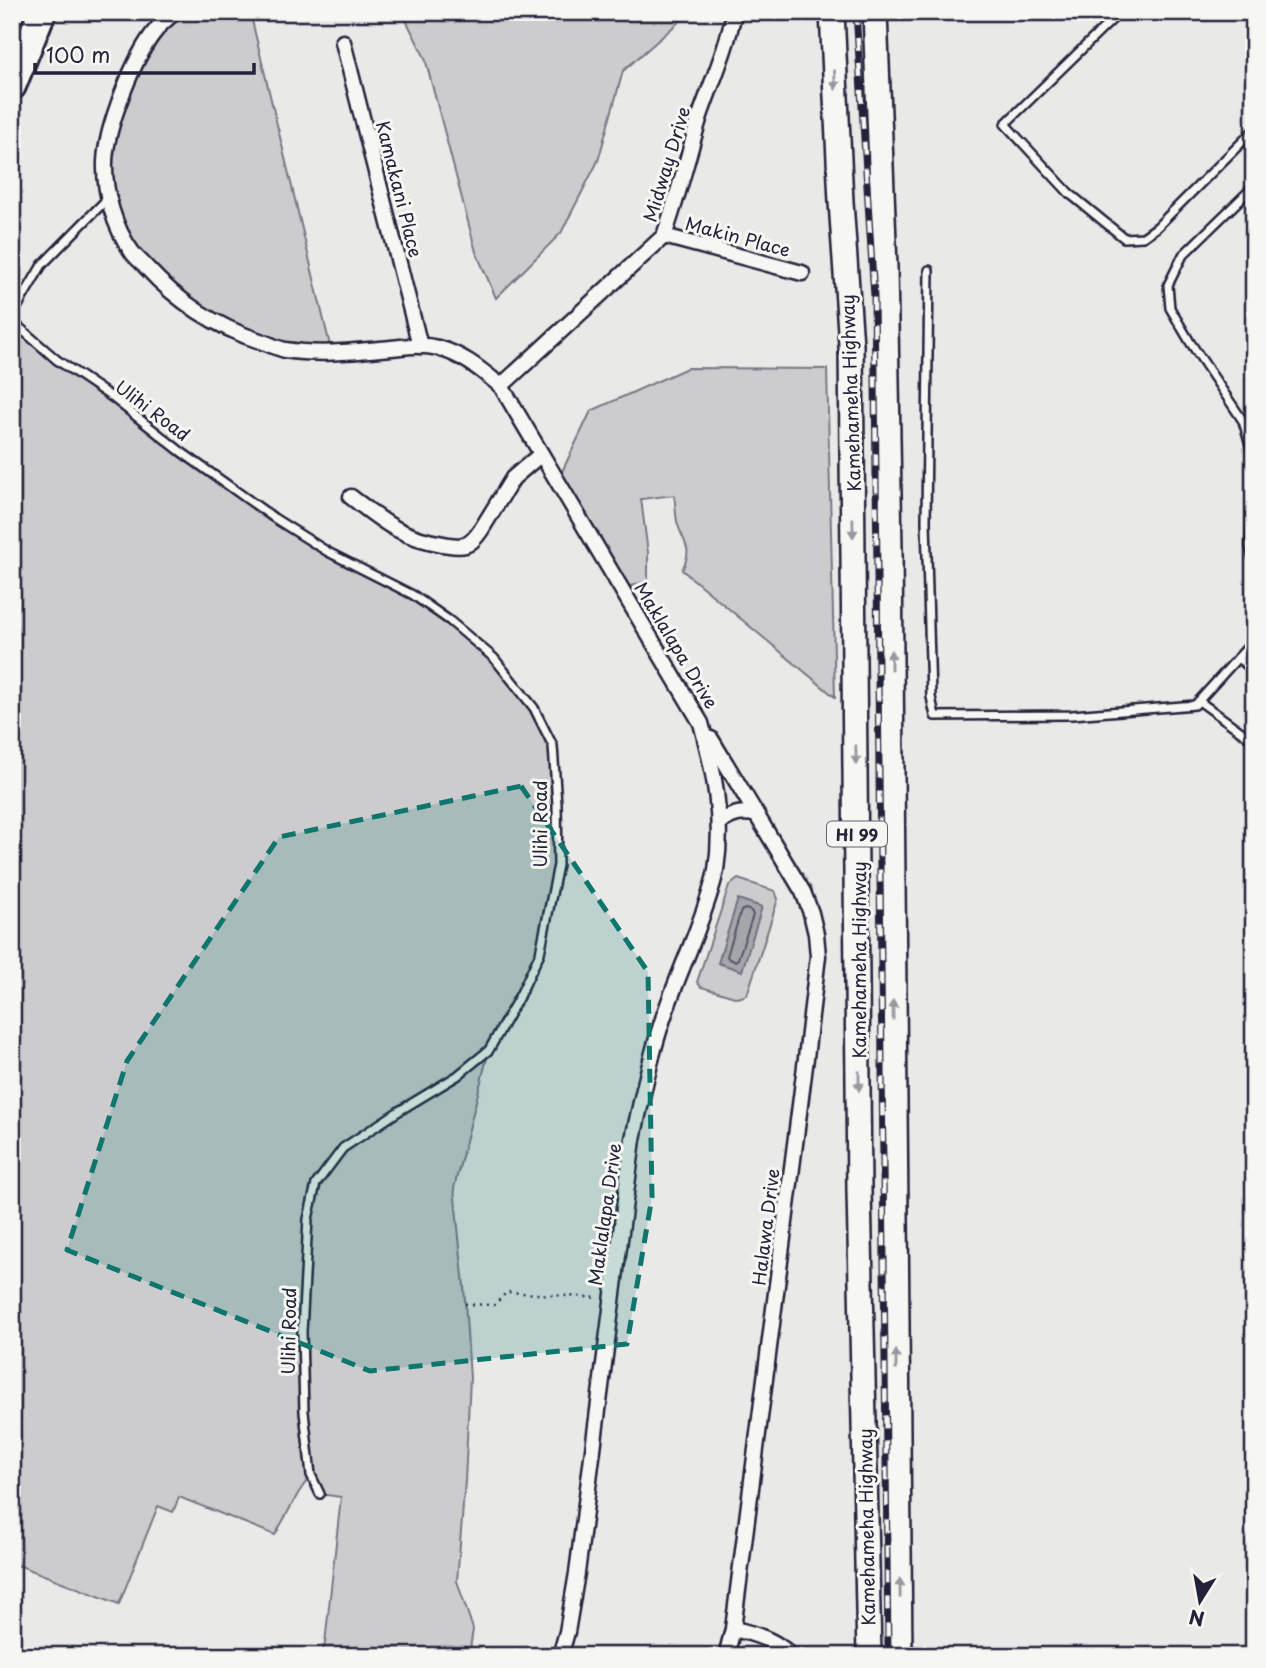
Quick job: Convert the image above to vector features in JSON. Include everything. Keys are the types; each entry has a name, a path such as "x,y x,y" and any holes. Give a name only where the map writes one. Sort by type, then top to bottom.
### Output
{"highway":[{"path":"12,86 42,12"}],"main road":[{"name":"Kamehameha Highway","path":"832,12 851,345 859,1190 869,1656"},
{"name":"Kamehameha Highway","path":"875,12 885,267 890,551 900,1656"}],"street":[{"name":"Maklalapa Drive","path":"176,12 156,29 140,54 110,129 105,151 105,176 109,198 118,225 132,252 184,303 216,323 284,349 332,354 420,346 438,348 476,365 501,386 701,723 716,788 719,823 716,870 709,898 661,1025 633,1139 577,1573 561,1656"},
{"name":"Midway Drive","path":"501,386 664,236 734,12"},
{"name":"Kamakani Place","path":"343,42 420,346"},
{"name":"Makin Place","path":"664,236 802,273"},
{"path":"351,497 395,529 414,538 454,546 465,545 481,530 513,478 541,454"},
{"name":"Halawa Drive","path":"701,723 803,892 814,923 818,956 733,1629 726,1656"},
{"path":"719,823 736,814 757,815"},
{"path":"733,1629 749,1632 779,1644 791,1656"}],"lane":[{"path":"1120,12 1005,124 1069,193 1124,238 1143,237 1157,227 1254,130"},
{"path":"1254,186 1183,255 1168,285 1170,308 1243,421 1254,458"},
{"path":"12,316 42,265 109,198"},
{"path":"929,270 926,521 932,697 935,716 1072,715 1195,705 1254,640"},
{"name":"Ulihi Road","path":"12,321 57,360 113,398 180,451 274,518 328,552 413,595 450,621 494,658 534,708 553,746 558,865 540,953 520,995 489,1050 457,1076 343,1148 316,1184 308,1219 302,1332 305,1425 311,1475 320,1494"},
{"path":"1254,482 1250,546 1254,562"},
{"path":"1238,658 1254,671"},
{"path":"1199,701 1254,741"}],"path":[{"path":"465,1304 494,1305 507,1292 612,1299"}],"highlighted area":[{"path":"521,786 648,972 652,1197 627,1344 370,1371 67,1250 127,1061 279,837"}],"shaded area":[{"path":"175,12 250,12 332,354 308,353 216,322 132,252 105,176 131,73"},
{"path":"402,12 734,12 733,17 688,14 623,71 598,161 561,233 496,298 476,252 425,58"},
{"path":"12,321 180,451 328,552 413,595 494,658 534,708 553,746 558,865 540,953 489,1050 454,1188 470,1378 457,1581 473,1629 469,1656 321,1656 325,1643 341,1497 320,1494 311,1475 275,1535 179,1497 173,1512 158,1506 119,1604 18,1565 12,1579"},
{"path":"687,368 827,369 835,697 682,570 687,552 677,522 674,495 641,499 648,553 648,581 621,589 557,482 591,411"},
{"path":"738,879 775,891 778,899 747,995 738,998 701,987 697,982 729,886"}],"water":[{"path":"738,899 762,907 742,971 718,963"}],"railway":[{"path":"856,12 874,297 888,1656"}]}
